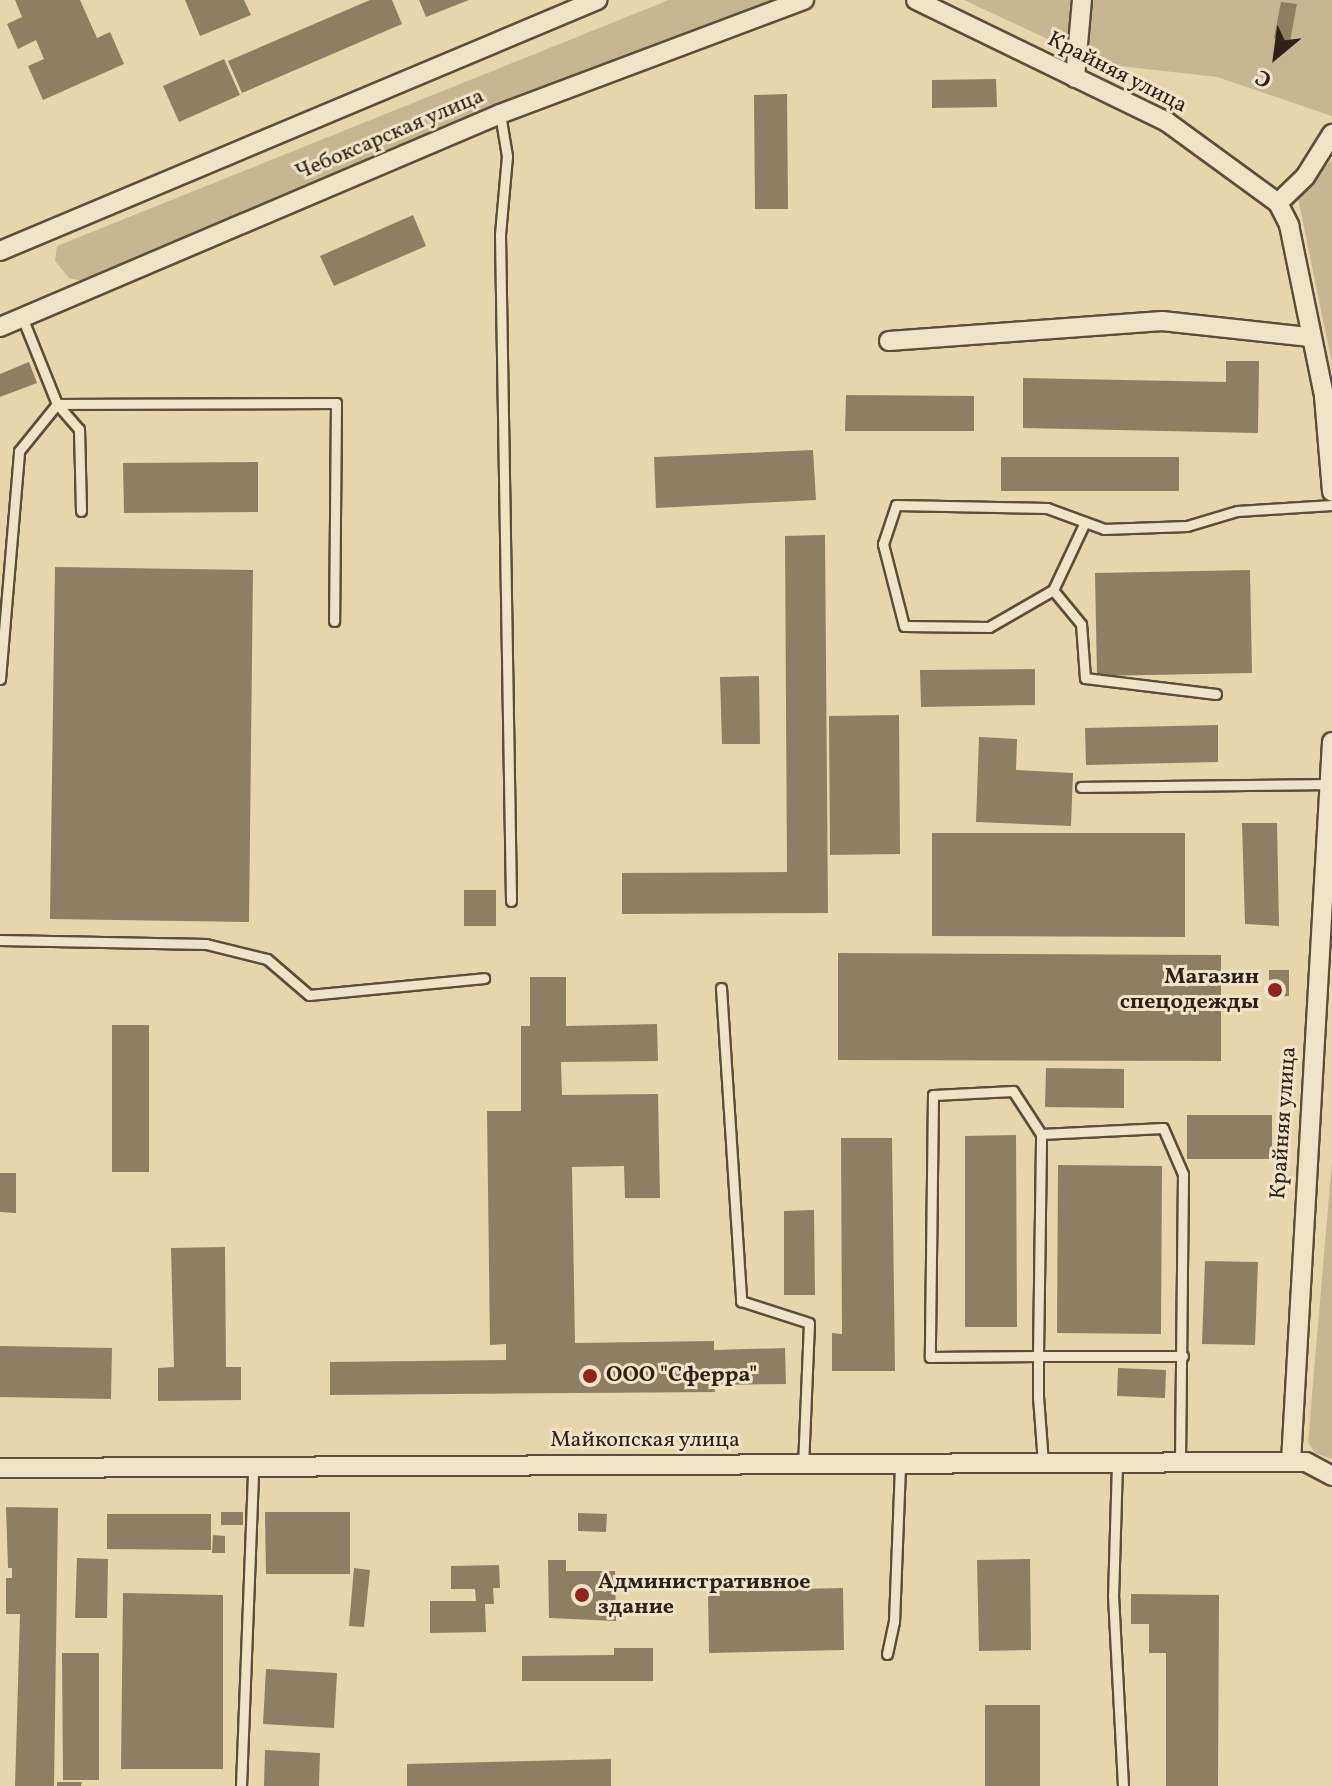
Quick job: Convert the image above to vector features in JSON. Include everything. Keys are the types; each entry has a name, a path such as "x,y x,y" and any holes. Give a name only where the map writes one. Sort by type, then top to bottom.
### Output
{"street":[{"name":"Чебоксарская улица","path":"0,251 597,0"},
{"name":"Чебоксарская улица","path":"0,327 500,114 804,0"},
{"name":"Крайняя улица","path":"916,0 1167,122 1278,203"},
{"path":"1075,78 1082,0"},
{"path":"1332,134 1305,177 1278,203 1289,225 1324,396 1332,492"},
{"path":"889,341 1162,321 1310,337"},
{"name":"Крайняя улица","path":"1291,1462 1332,742"},
{"path":"1291,1462 1306,1462 1332,1476"},
{"name":"Майкопская улица","path":"0,1468 1291,1462"}],"lane":[{"path":"500,114 507,156 500,235 511,901"},
{"path":"22,317 57,404 79,429 81,511"},
{"path":"57,404 336,403 334,621"},
{"path":"0,679 19,451 57,404"},
{"path":"1085,522 1053,590 989,627 904,626 883,544 896,505 1047,508 1085,522 1104,529 1187,526 1237,511 1332,505"},
{"path":"1053,590 1081,624 1085,678 1216,694"},
{"path":"1081,787 1329,784"},
{"path":"0,940 206,944 267,959 309,995 484,978"},
{"path":"721,988 741,1301 809,1323 803,1465"},
{"path":"1043,1463 1038,1356 1041,1134 1013,1091 933,1095 930,1357 1038,1356 1183,1356"},
{"path":"1041,1134 1163,1128 1183,1174 1180,1463"},
{"path":"1117,1463 1113,1595 1123,1786"},
{"path":"887,1654 894,1622 900,1464"},
{"path":"241,1786 253,1468"}],"shaded area":[{"path":"669,0 785,0 84,281 69,278 55,261 57,246"},
{"path":"964,0 1332,0 1332,116 1217,77 1101,64"},
{"path":"1332,160 1332,364 1297,193"},
{"path":"1332,1161 1332,1459 1315,1453 1308,1442"}],"building":[{"path":"15,0 80,0 97,38 110,32 124,64 43,100 28,66 44,59 36,40 18,49 7,24 22,17"},
{"path":"185,0 244,0 251,15 200,36"},
{"path":"370,0 392,0 402,24 242,93 228,61"},
{"path":"419,0 469,0 426,17"},
{"path":"1281,2 1297,4 1290,41 1274,38"},
{"path":"224,59 240,95 179,122 163,86"},
{"path":"996,79 997,107 932,108 932,80"},
{"path":"787,94 788,209 755,209 754,95"},
{"path":"413,215 426,246 334,286 320,256"},
{"path":"1226,361 1259,361 1258,433 1023,428 1023,378 1226,382"},
{"path":"29,362 37,383 0,397 0,374"},
{"path":"846,395 974,396 974,431 845,431"},
{"path":"813,450 816,500 656,508 654,457"},
{"path":"1001,457 1179,457 1179,491 1001,491"},
{"path":"258,462 258,512 124,513 123,463"},
{"path":"825,535 828,913 622,914 622,873 787,872 785,536"},
{"path":"55,567 253,570 249,922 50,919"},
{"path":"1250,570 1252,673 1097,676 1095,573"},
{"path":"1035,669 1035,705 921,707 920,670"},
{"path":"759,676 760,744 722,744 720,677"},
{"path":"899,715 900,854 830,855 829,716"},
{"path":"1218,725 1218,762 1086,765 1085,728"},
{"path":"979,737 1017,739 1016,770 1073,773 1071,826 976,822"},
{"path":"1242,823 1277,823 1279,926 1245,924"},
{"path":"932,833 1185,833 1185,937 932,936"},
{"path":"464,890 496,890 496,926 464,926"},
{"path":"838,953 1221,955 1221,1061 838,1060"},
{"path":"1269,970 1289,970 1289,996 1269,997"},
{"path":"530,977 566,977 566,1026 657,1024 658,1061 561,1062 562,1095 658,1094 660,1198 625,1198 624,1166 572,1167 575,1343 714,1341 714,1350 785,1348 786,1384 714,1385 715,1392 330,1395 330,1362 506,1360 506,1344 490,1345 487,1111 521,1111 521,1026 530,1026"},
{"path":"112,1025 149,1025 149,1172 112,1172"},
{"path":"1046,1068 1124,1069 1124,1108 1045,1107"},
{"path":"1187,1115 1272,1115 1272,1159 1187,1159"},
{"path":"1016,1135 1017,1327 965,1327 965,1136"},
{"path":"841,1138 892,1138 895,1371 832,1371 832,1333 842,1334"},
{"path":"1058,1165 1162,1166 1161,1334 1057,1333"},
{"path":"0,1173 16,1173 16,1213 0,1212"},
{"path":"814,1210 815,1295 784,1295 784,1211"},
{"path":"225,1247 226,1367 241,1367 241,1400 158,1401 158,1368 174,1367 171,1248"},
{"path":"1205,1261 1258,1262 1255,1345 1202,1344"},
{"path":"0,1346 112,1348 111,1399 0,1397"},
{"path":"1118,1368 1166,1370 1165,1398 1117,1396"},
{"path":"6,1507 58,1508 54,1786 15,1786 20,1614 6,1614 6,1578 12,1578 12,1568 8,1568"},
{"path":"221,1512 243,1512 243,1525 221,1525"},
{"path":"265,1512 350,1512 350,1574 266,1574"},
{"path":"578,1513 607,1514 606,1532 578,1531"},
{"path":"107,1514 211,1514 211,1550 107,1549"},
{"path":"213,1535 225,1536 225,1553 212,1553"},
{"path":"77,1558 108,1559 107,1618 75,1618"},
{"path":"1030,1559 1031,1650 979,1651 977,1560"},
{"name":"Административное здание","path":"548,1560 566,1560 566,1571 615,1571 616,1621 549,1618"},
{"path":"499,1565 500,1588 493,1588 494,1604 485,1604 486,1632 430,1633 430,1601 476,1601 475,1589 451,1589 451,1566"},
{"path":"354,1568 370,1570 364,1627 349,1626"},
{"path":"843,1588 844,1650 709,1653 708,1591"},
{"path":"123,1593 223,1595 223,1769 121,1769"},
{"path":"1131,1594 1219,1595 1218,1786 1166,1786 1166,1653 1149,1653 1149,1624 1131,1624"},
{"path":"614,1648 653,1648 653,1681 522,1681 522,1656 614,1655"},
{"path":"62,1653 99,1653 99,1780 63,1780"},
{"path":"266,1669 337,1673 334,1728 263,1724"},
{"path":"985,1705 1040,1705 1040,1786 985,1786"},
{"path":"265,1750 320,1753 319,1786 264,1786"},
{"path":"611,1759 611,1786 407,1786 407,1764"},
{"path":"57,1782 82,1782 81,1786 57,1786"}],"place":[{"name":"Магазин спецодежды","path":"1275,990"},
{"name":"ООО \"Сферра\"","path":"590,1376"},
{"name":"Административное здание","path":"582,1595"}]}
